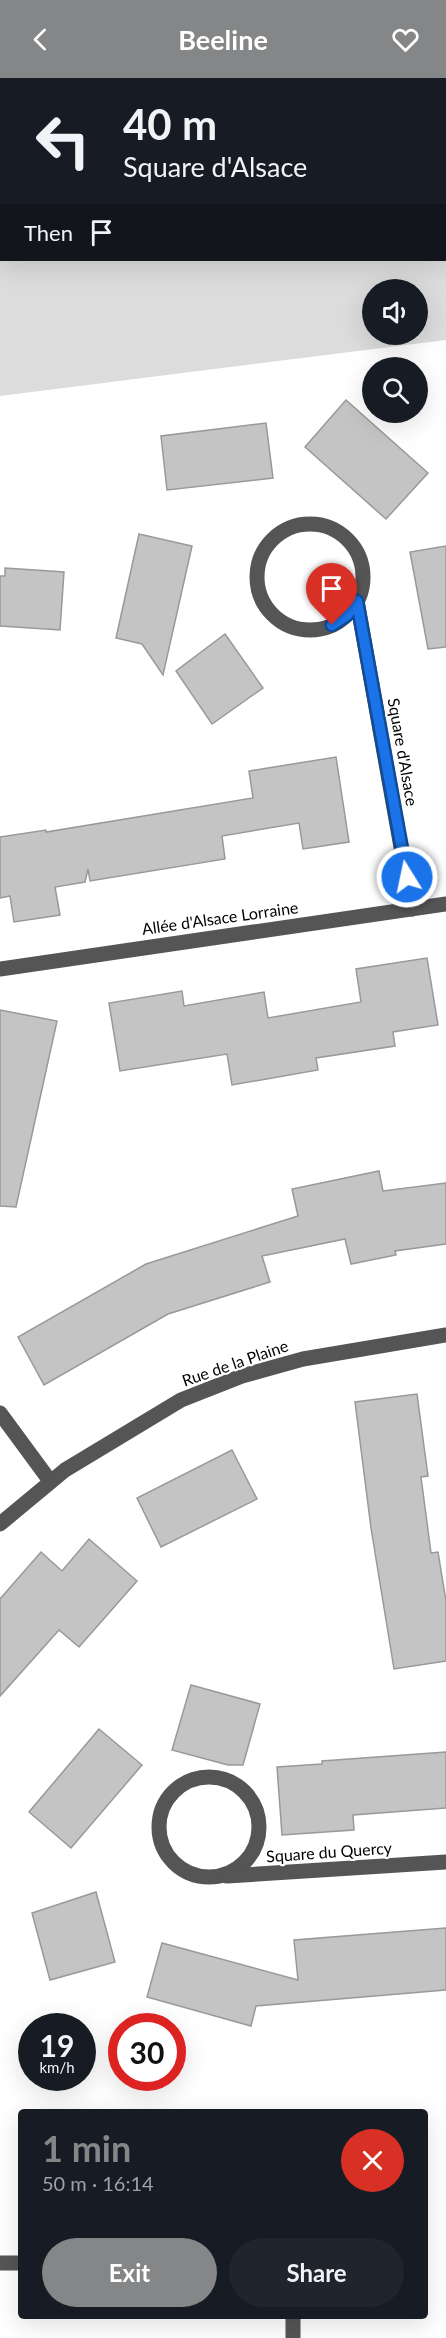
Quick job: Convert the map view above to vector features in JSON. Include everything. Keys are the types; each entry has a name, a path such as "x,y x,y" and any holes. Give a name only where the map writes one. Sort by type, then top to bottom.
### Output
{"street":[{"name":"Square d'Alsace","path":"357,601 347,615 332,625 306,629 281,621 268,609 260,593 257,575 261,558 270,543 283,532 299,525 316,524 332,528 347,538 358,552 363,568 363,585 357,601 412,909"},
{"name":"Allée d'Alsace Lorraine","path":"0,969 446,904"},
{"name":"Rue de la Plaine","path":"0,1524 65,1470 181,1400 242,1376 303,1359 446,1335"},
{"path":"0,1413 50,1481"},
{"name":"Square du Quercy","path":"214,1877 230,1874 254,1852 259,1836 259,1818 254,1803 243,1790 229,1781 213,1777 196,1779 180,1786 168,1798 161,1812 159,1829 162,1845 170,1859 183,1870 198,1877 214,1877 446,1862"},
{"path":"0,2264 18,2263"},
{"path":"293,2338 294,2319"}],"shaded area":[{"path":"0,261 446,261 446,340 428,342 428,279 362,279 362,345 406,345 0,396"}],"building":[{"path":"346,400 362,414 362,423 372,423 428,473 386,519 305,447"},
{"path":"266,423 273,478 167,490 161,436"},
{"path":"139,534 192,546 163,675 142,644 116,638"},
{"path":"446,546 446,647 428,649 410,552"},
{"path":"5,568 64,572 60,630 0,626 0,576 5,576"},
{"path":"225,634 263,688 212,724 176,671"},
{"path":"336,757 349,842 303,849 299,823 222,836 225,859 90,881 88,869 85,882 55,887 60,915 14,922 10,896 0,898 0,837 46,830 46,832 253,798 249,771"},
{"path":"427,958 438,1025 393,1032 395,1046 316,1058 318,1070 232,1085 227,1054 120,1071 109,1003 182,991 184,1006 264,992 268,1018 361,1002 356,969"},
{"path":"0,1010 57,1021 16,1207 0,1206"},
{"path":"379,1171 383,1191 446,1183 446,1244 395,1251 396,1255 351,1264 345,1239 262,1256 270,1282 168,1314 44,1385 18,1337 146,1264 298,1216 292,1189"},
{"path":"417,1394 428,1476 421,1477 431,1553 438,1552 446,1601 446,1661 394,1669 371,1528 355,1402"},
{"path":"232,1450 257,1499 161,1547 137,1498"},
{"path":"89,1539 137,1581 79,1647 59,1630 0,1696 0,1599 41,1552 62,1571"},
{"path":"191,1685 260,1704 243,1765 228,1765 172,1750"},
{"path":"99,1729 142,1765 71,1848 29,1812"},
{"path":"446,1752 446,1808 353,1815 354,1830 282,1835 277,1767 322,1764 322,1761"},
{"path":"96,1892 115,1962 50,1980 32,1913"},
{"path":"446,1928 446,1990 256,2006 251,2026 147,1997 162,1943 298,1980 294,1940"}],"route":[{"path":"332,625 347,615 357,601 407,877"}]}
